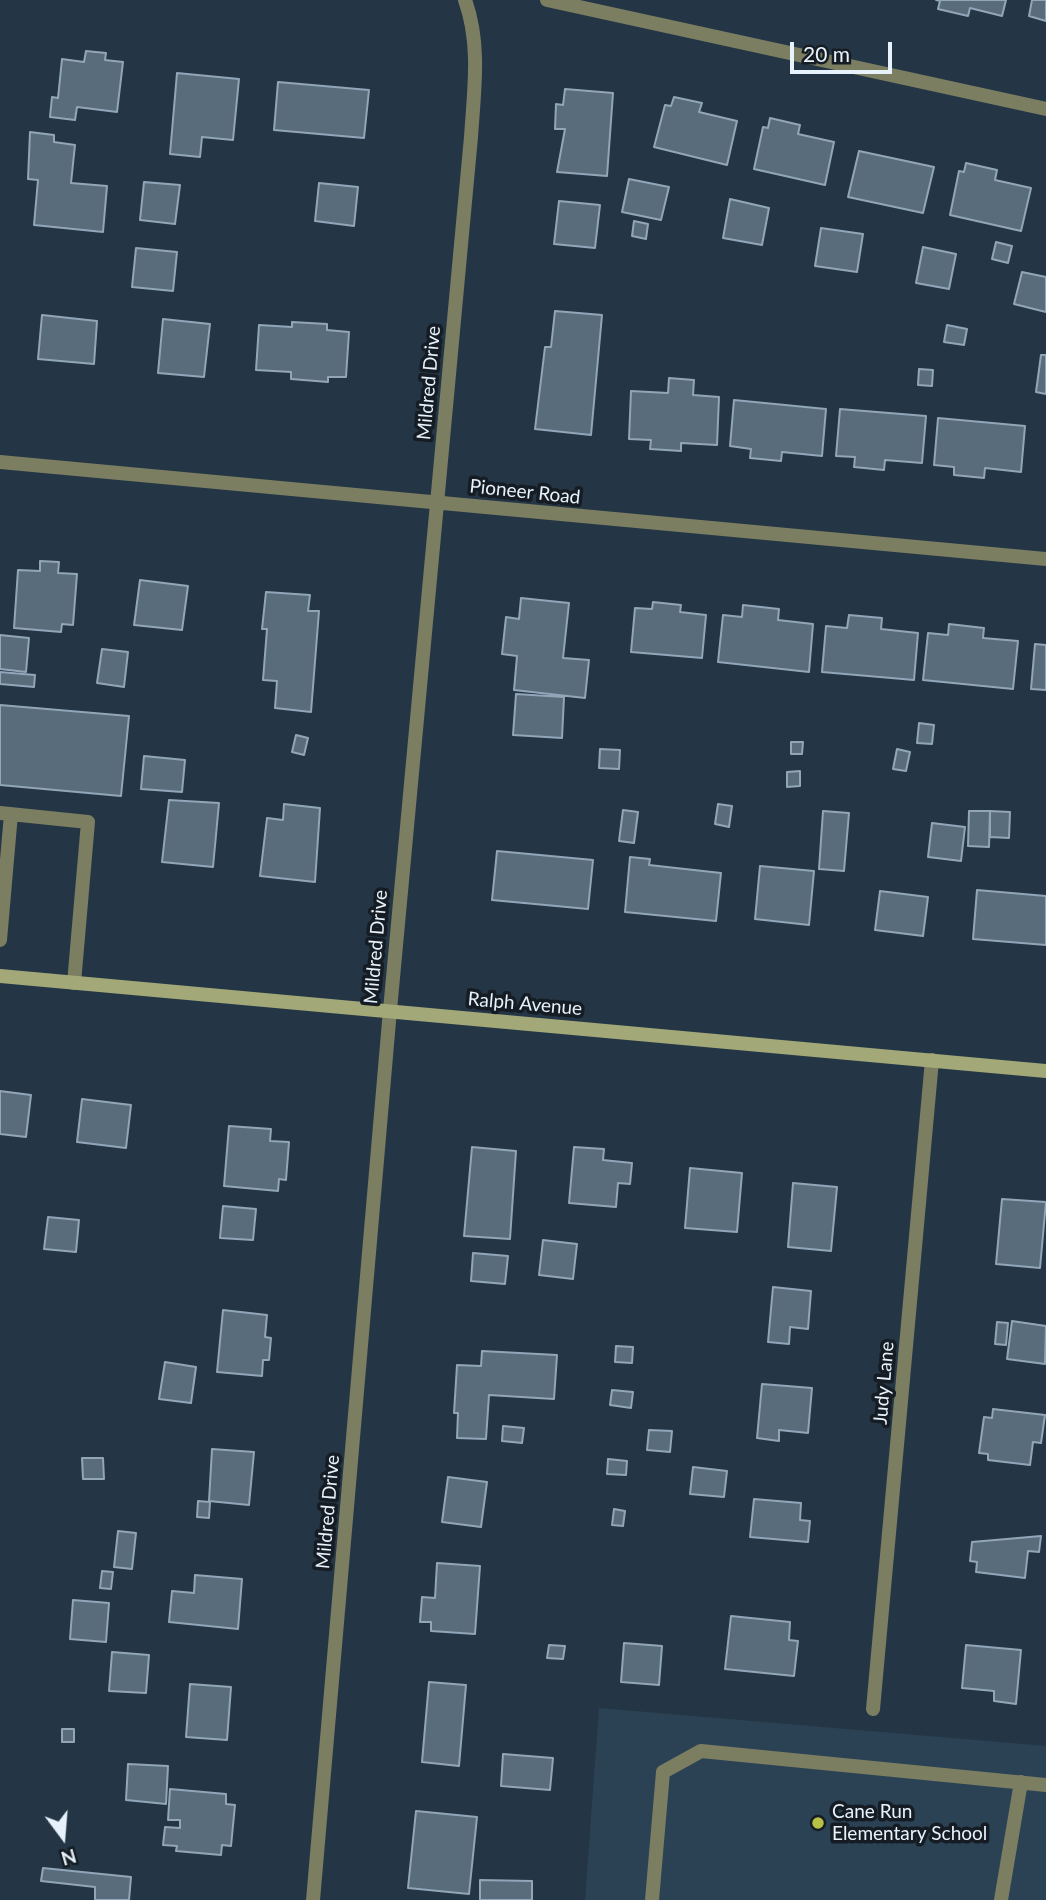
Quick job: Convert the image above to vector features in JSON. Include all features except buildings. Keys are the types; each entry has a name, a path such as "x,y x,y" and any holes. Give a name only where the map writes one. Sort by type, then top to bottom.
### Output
{"street":[{"name":"Mildred Drive","path":"313,1900 390,1010 475,81 473,22 465,0"},
{"path":"547,0 1046,109"},
{"name":"Pioneer Road","path":"0,462 1046,559"},
{"path":"0,940 5,813 88,822 74,982"},
{"name":"Ralph Avenue","path":"0,976 1046,1071"},
{"name":"Judy Lane","path":"873,1709 932,1060"},
{"path":"652,1900 663,1772 701,1751 1046,1785"},
{"path":"1001,1900 1021,1782"}],"shaded area":[{"name":"Cane Run Elementary School","path":"599,1708 1046,1746 1046,1900 585,1900"}],"place":[{"name":"Cane Run Elementary School","path":"818,1823"}]}
